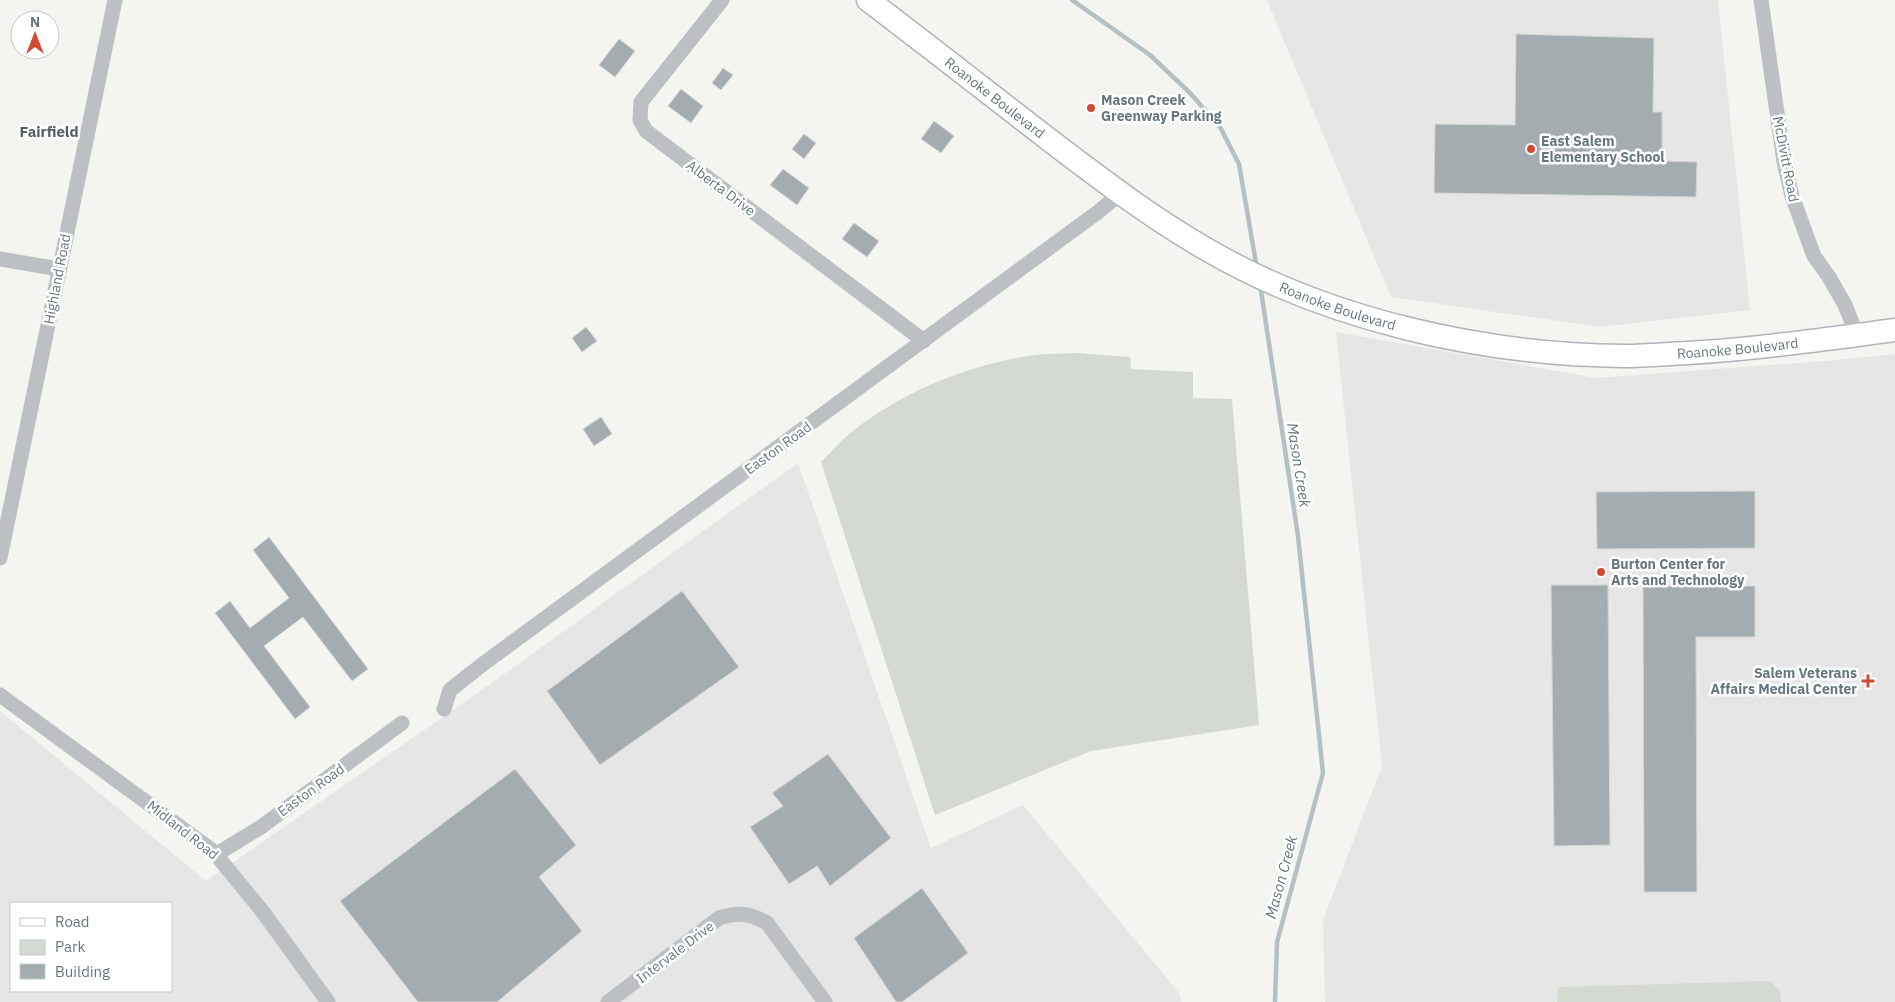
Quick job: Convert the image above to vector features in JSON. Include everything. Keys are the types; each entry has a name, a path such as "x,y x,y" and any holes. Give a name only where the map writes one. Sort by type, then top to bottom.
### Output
{"main road":[{"name":"Roanoke Boulevard","path":"868,0 1120,193 1171,228 1251,273 1301,295 1356,314 1484,344 1540,351 1625,356 1727,350 1895,330"}],"street":[{"name":"Highland Road","path":"0,558 20,467 58,269 115,0"},
{"name":"Alberta Drive","path":"722,0 641,102 640,120 646,131 924,341"},
{"name":"McDivitt Road","path":"1761,0 1784,162 1792,196 1814,256 1845,305 1857,335"},
{"name":"Easton Road","path":"444,709 450,690 476,670 924,341 1098,212 1120,193"},
{"path":"0,259 58,269"},
{"name":"Midland Road","path":"0,694 217,854 263,912 328,1002"},
{"name":"Easton Road","path":"217,854 261,827 402,723"},
{"name":"Intervale Drive","path":"608,1002 720,918 734,914 746,914 767,923 825,1002"}],"shaded area":[{"name":"East Salem Elementary School","path":"1267,0 1718,0 1750,310 1600,327 1391,297"},
{"name":"Burton Center for Arts and Technology","path":"1336,332 1596,378 1895,354 1895,1002 1325,1002 1323,920 1382,766"},
{"path":"798,463 931,848 1023,805 1180,994 1181,1002 0,1002 0,711 206,881 479,692"}],"green space":[{"path":"1078,353 1130,357 1131,369 1193,372 1193,398 1232,399 1259,725 1091,751 935,815 821,462 841,441 874,416 894,403 936,382 981,366 1005,360 1034,355"},
{"path":"1770,981 1780,991 1781,1002 1557,1002 1558,987"}],"building":[{"path":"1516,34 1654,38 1653,112 1662,112 1662,161 1697,162 1696,197 1434,193 1435,124 1515,125"},
{"path":"619,39 635,51 615,77 599,65"},
{"path":"723,68 733,75 721,90 712,83"},
{"path":"681,89 703,106 691,123 668,106"},
{"path":"934,121 954,136 941,153 921,139"},
{"path":"804,134 816,143 804,159 792,149"},
{"path":"783,169 809,188 797,205 770,185"},
{"path":"854,223 879,241 867,257 842,239"},
{"path":"586,327 597,341 582,352 572,338"},
{"path":"601,417 612,434 594,446 583,429"},
{"path":"1755,491 1755,548 1597,549 1596,492"},
{"path":"269,537 368,669 352,681 303,617 264,646 310,707 295,719 215,613 230,601 250,628 289,598 253,550"},
{"path":"1551,585 1608,585 1610,845 1554,846"},
{"path":"1643,586 1755,586 1755,637 1696,637 1697,892 1644,892"},
{"path":"682,591 739,667 600,765 547,691"},
{"path":"828,754 891,838 830,886 817,866 789,884 750,827 783,806 772,793"},
{"path":"515,769 576,845 539,877 582,931 497,1002 418,1002 340,901"},
{"path":"922,888 968,953 902,1002 896,1002 854,938"}],"waterway":[{"name":"Mason Creek","path":"1072,0 1150,55 1190,93 1220,127 1239,164 1257,269"},
{"name":"Mason Creek","path":"1260,284 1298,536 1323,773 1277,942 1275,1002"}],"place":[{"name":"Mason Creek Greenway Parking","path":"1091,108"},
{"name":"East Salem Elementary School","path":"1531,149"},
{"name":"Burton Center for Arts and Technology","path":"1601,572"},
{"name":"Salem Veterans Affairs Medical Center","path":"1868,681"}],"district":[{"name":"Fairfield","path":"49,131"}]}
